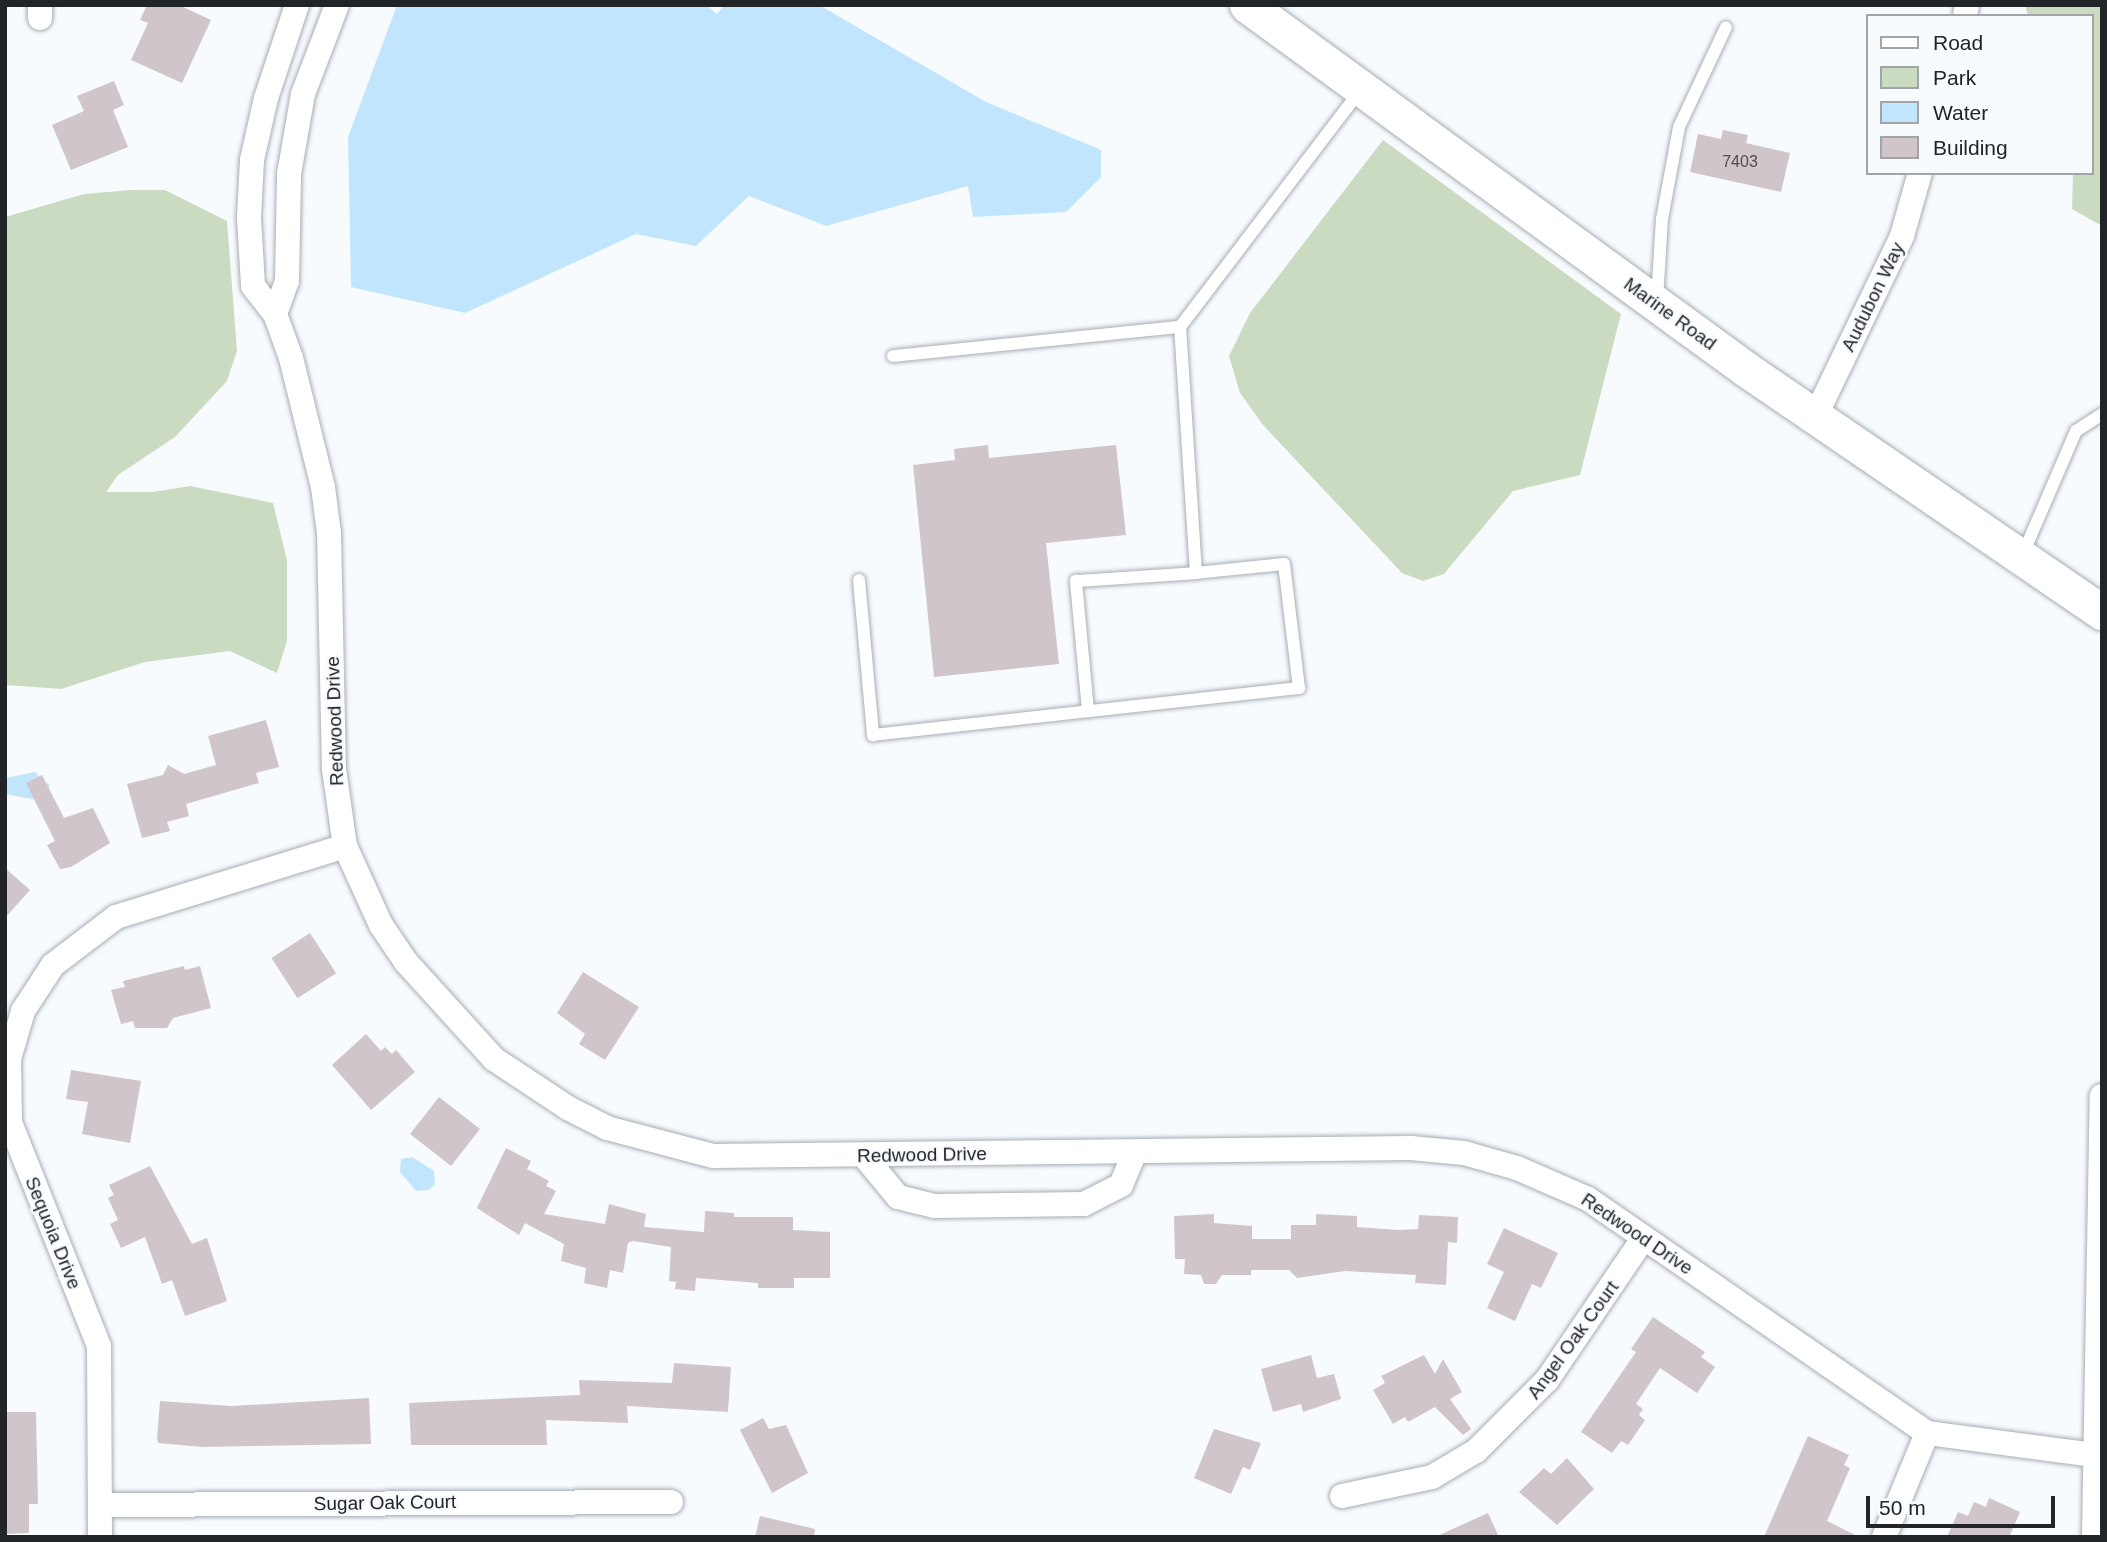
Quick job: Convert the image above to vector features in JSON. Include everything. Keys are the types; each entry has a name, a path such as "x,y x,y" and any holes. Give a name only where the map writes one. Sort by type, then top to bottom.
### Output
{"main road":[{"name":"Marine Road","path":"1247,5 1657,304 1815,416 2102,612"}],"street":[{"name":"Redwood Drive","path":"297,5 266,98 252,160 249,218 253,286 275,314 303,399 329,533 334,769 345,846 381,925 433,996 494,1059 568,1108 607,1128 689,1152 864,1156 1411,1148 1464,1153 1555,1183 1588,1199 1927,1433 2094,1455"},
{"path":"275,314 287,281 289,174 303,94 337,5"},
{"name":"Audubon Way","path":"1815,416 1902,236 1919,175"},
{"name":"Sequoia Drive","path":"100,1537 99,1346 10,1122 9,1059 23,1011 53,965 116,917 345,846"},
{"path":"2094,1537 2102,1096"},
{"path":"864,1156 898,1197 934,1206 1043,1205 1084,1204 1121,1185 1135,1152"},
{"name":"Angel Oak Court","path":"1342,1496 1432,1477 1476,1451 1547,1380 1643,1239"},
{"path":"1884,1537 1927,1433"},
{"name":"Sugar Oak Court","path":"100,1505 671,1502"}],"lane":[{"path":"1657,304 1662,219 1679,127 1726,27"},
{"path":"1196,573 1180,327 1361,89"},
{"path":"893,356 1180,327"},
{"path":"2021,557 2076,431 2102,414"},
{"path":"859,580 873,735 1298,688 1284,564 1076,581 1088,711"}],"green space":[{"path":"2025,5 2102,5 2102,226 2072,209 2073,175 2093,175 2093,14 2027,14"},
{"path":"1383,140 1621,314 1580,475 1513,491 1444,574 1423,581 1402,573 1263,425 1240,393 1229,356 1250,313"},
{"path":"165,190 227,221 237,351 227,381 175,437 118,475 106,492 153,492 190,486 273,503 287,560 287,641 277,673 230,651 145,662 61,689 5,685 5,217 84,194"}],"water":[{"path":"397,5 706,5 717,14 725,5 819,5 986,102 1101,150 1101,177 1066,212 973,217 968,186 826,226 749,196 696,246 636,234 465,313 351,287 348,137"},
{"path":"35,772 50,786 37,800 5,794 5,778"},
{"path":"412,1157 434,1171 435,1184 429,1190 416,1191 400,1172 401,1159"}],"building":[{"path":"147,5 179,5 211,20 182,83 131,60 148,23 140,20"},
{"path":"114,81 124,105 113,110 128,147 71,170 52,125 84,111 77,96"},
{"path":"1723,130 1748,135 1746,143 1790,153 1781,192 1690,172 1698,134 1721,139"},
{"path":"988,445 989,458 1116,445 1126,535 1046,543 1059,664 934,677 913,465 955,460 954,449"},
{"path":"266,720 279,767 256,773 259,783 186,804 189,816 167,822 170,831 142,838 127,784 163,775 168,765 184,774 216,765 208,736"},
{"path":"42,775 64,818 93,808 110,843 71,867 60,869 47,845 55,841 26,783"},
{"path":"5,868 30,890 5,918"},
{"path":"310,933 336,973 298,998 271,958"},
{"path":"184,966 185,970 200,966 211,1008 173,1018 167,1028 135,1028 133,1021 121,1024 111,990 125,987 123,981"},
{"path":"583,972 639,1007 605,1060 579,1044 585,1034 557,1013"},
{"path":"366,1034 381,1051 385,1047 392,1054 396,1050 415,1072 371,1110 332,1065"},
{"path":"71,1070 141,1081 130,1143 82,1134 88,1102 66,1099"},
{"path":"439,1097 480,1129 451,1166 410,1134"},
{"path":"506,1148 531,1161 527,1169 549,1181 546,1186 556,1191 544,1214 605,1224 609,1204 646,1214 644,1227 704,1232 705,1211 734,1213 734,1217 793,1217 793,1230 830,1232 830,1278 794,1278 794,1288 758,1288 758,1283 696,1278 695,1291 675,1289 676,1282 669,1281 671,1247 633,1241 628,1243 623,1273 610,1270 607,1288 584,1283 586,1268 561,1261 564,1244 525,1223 519,1235 477,1208"},
{"path":"150,1166 192,1244 207,1238 227,1301 185,1316 172,1280 162,1284 145,1237 121,1248 110,1224 118,1220 108,1198 114,1195 109,1185"},
{"path":"1214,1214 1214,1223 1252,1226 1252,1239 1291,1239 1291,1225 1316,1225 1316,1214 1357,1216 1357,1227 1398,1230 1418,1229 1419,1215 1458,1217 1457,1243 1448,1242 1446,1285 1415,1283 1416,1275 1345,1271 1297,1278 1289,1270 1251,1270 1251,1275 1222,1275 1216,1284 1204,1284 1201,1275 1184,1274 1185,1259 1175,1259 1174,1216"},
{"path":"1504,1228 1558,1253 1541,1288 1532,1284 1515,1321 1487,1308 1504,1272 1487,1264"},
{"path":"1653,1317 1705,1352 1701,1357 1715,1367 1697,1393 1660,1368 1636,1404 1643,1409 1639,1415 1645,1420 1628,1445 1621,1441 1612,1453 1581,1432 1636,1352 1631,1349"},
{"path":"1311,1355 1317,1378 1334,1374 1341,1399 1303,1412 1301,1404 1273,1412 1261,1369"},
{"path":"1424,1355 1435,1374 1443,1359 1462,1392 1450,1399 1471,1429 1463,1435 1435,1407 1408,1422 1405,1417 1393,1424 1373,1390 1385,1383 1381,1376"},
{"path":"674,1363 731,1367 728,1412 627,1406 628,1423 546,1420 547,1445 411,1445 409,1403 580,1395 579,1380 672,1383"},
{"path":"369,1398 371,1444 203,1447 158,1443 160,1401 231,1406"},
{"path":"5,1412 36,1412 38,1504 29,1504 29,1533 5,1534"},
{"path":"763,1418 769,1429 786,1425 808,1473 772,1493 740,1430"},
{"path":"1214,1429 1261,1443 1250,1470 1243,1467 1231,1494 1194,1478"},
{"path":"1808,1436 1849,1455 1844,1465 1850,1468 1827,1521 1859,1537 1764,1537"},
{"path":"1567,1458 1594,1489 1557,1525 1519,1492 1544,1468 1551,1474"},
{"path":"1989,1498 2020,1512 2010,1535 2013,1537 1947,1537 1958,1512 1968,1516 1974,1502 1986,1507"},
{"path":"1488,1513 1499,1537 1435,1537"},
{"path":"760,1516 815,1529 814,1537 755,1537"}]}
